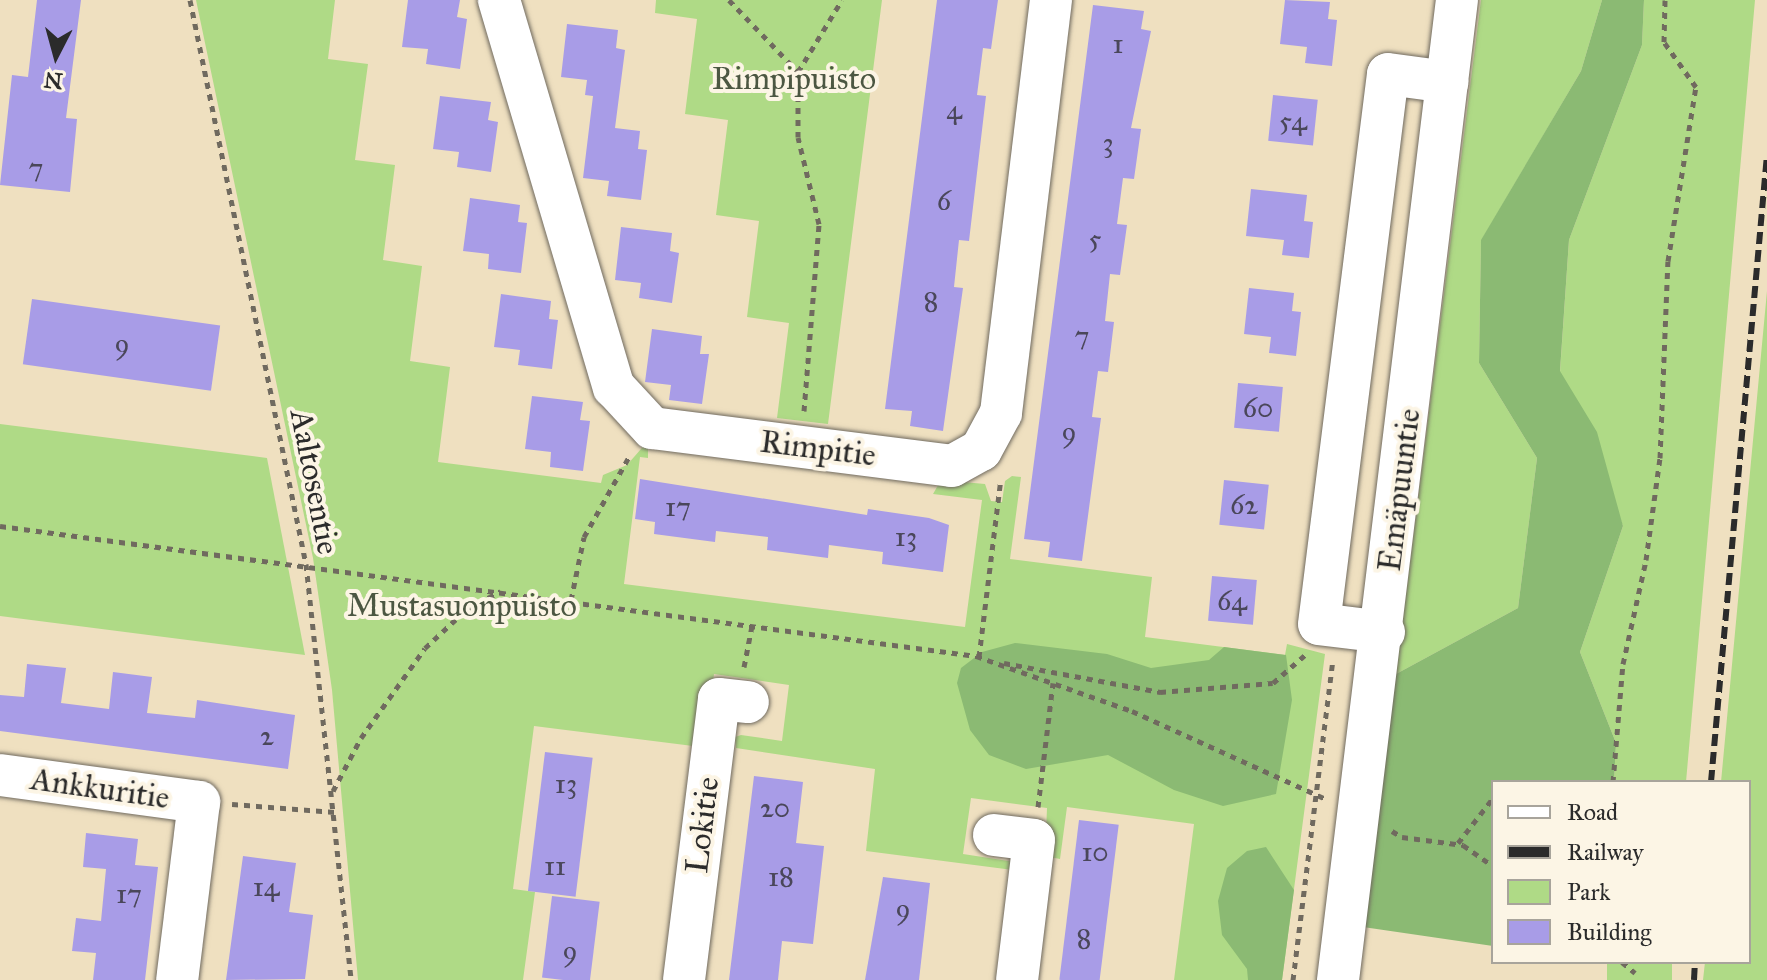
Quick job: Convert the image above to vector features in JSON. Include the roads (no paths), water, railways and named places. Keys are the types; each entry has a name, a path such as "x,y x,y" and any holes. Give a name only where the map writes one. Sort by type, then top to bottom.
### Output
{"street":[{"name":"Rimpitie","path":"499,0 614,387 652,428 952,466 981,450 1001,413 1051,0"},
{"name":"Emäpuuntie","path":"1338,980 1384,632 1457,0"},
{"path":"1384,632 1319,624 1388,74 1447,82"},
{"name":"Lokitie","path":"684,980 719,699 748,702"},
{"name":"Ankkuritie","path":"0,775 199,802 177,980"},
{"path":"1014,837 1017,980"}],"railway":[{"path":"1711,780 1767,155"},
{"path":"1694,980 1695,964"}],"park label":[{"name":"Rimpipuisto","path":"794,79"},
{"name":"Mustasuonpuisto","path":"462,606"}]}
